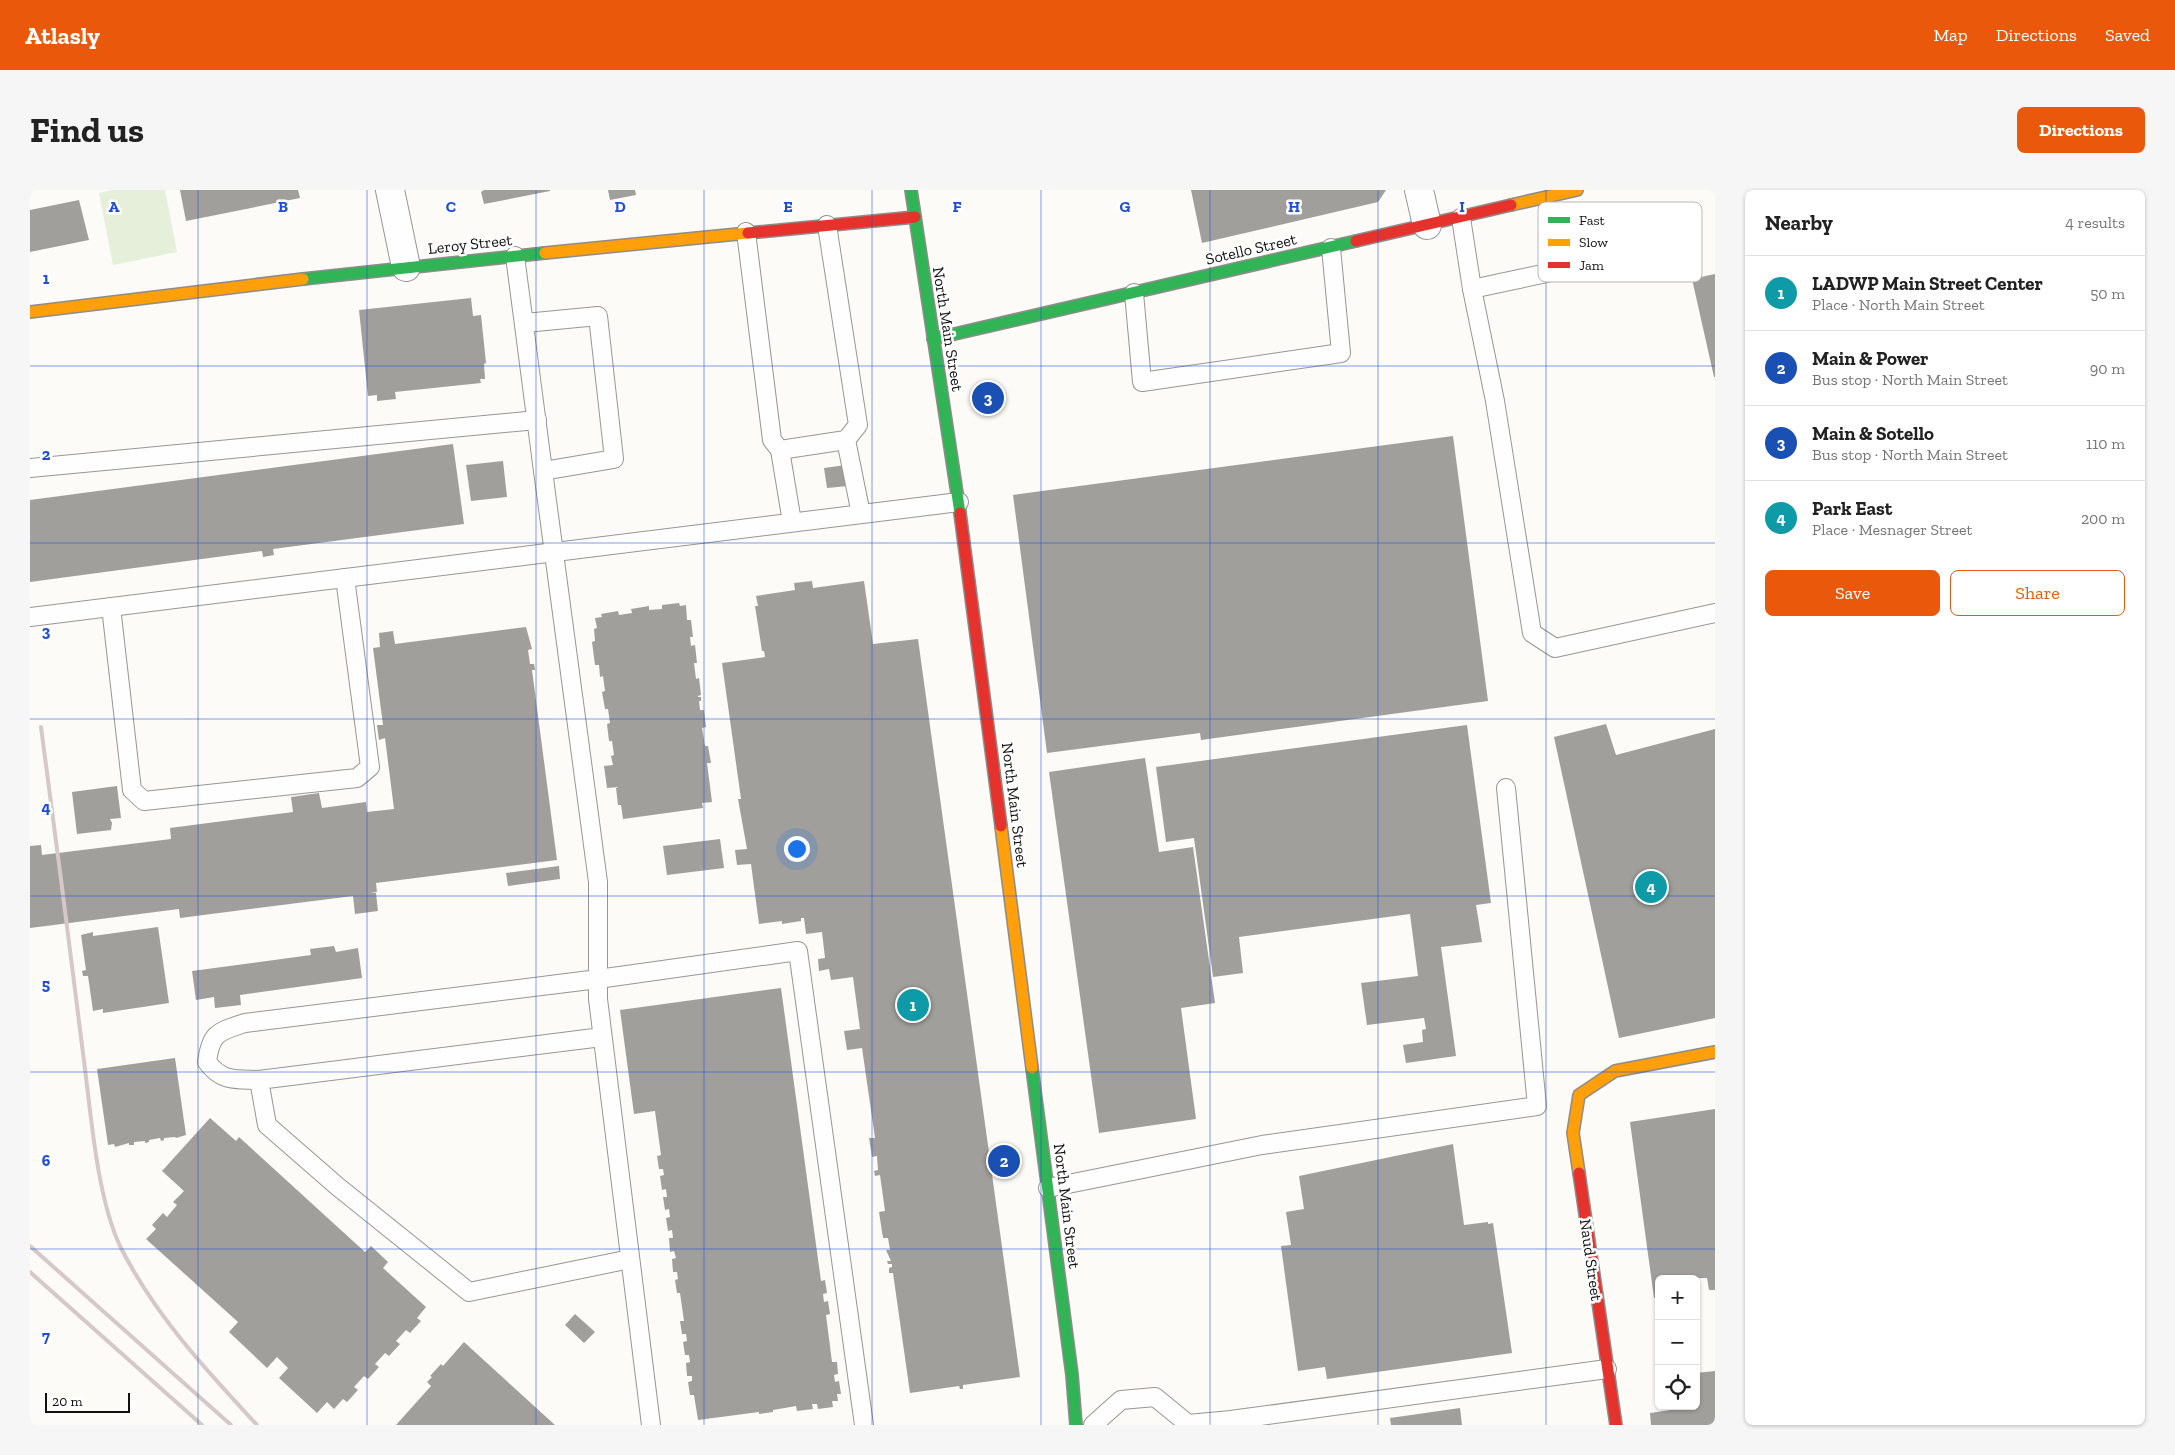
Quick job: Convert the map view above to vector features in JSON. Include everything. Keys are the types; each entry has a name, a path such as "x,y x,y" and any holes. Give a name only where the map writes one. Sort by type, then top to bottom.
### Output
{"street":[{"path":"390,190 406,267"},
{"name":"North Main Street","path":"911,190 959,502 1072,1375 1076,1425"},
{"path":"1419,190 1427,225"},
{"name":"Sotello Street","path":"933,339 1577,190"},
{"name":"Leroy Street","path":"30,312 406,267 746,232 915,217"},
{"name":"Naud Street","path":"1616,1425 1573,1133 1579,1095 1615,1071 1715,1052"}],"lane":[{"path":"1461,218 1472,289 1495,401 1532,633 1555,648 1715,613"},
{"path":"776,445 846,440 858,425 827,225"},
{"path":"746,232 776,445 792,522"},
{"path":"1134,293 1142,382 1342,353 1331,248"},
{"path":"515,256 525,323 552,552 598,882 598,999 651,1425"},
{"path":"1472,289 1538,275"},
{"path":"525,323 598,316 614,459 543,471"},
{"path":"30,468 537,420"},
{"path":"846,440 861,514"},
{"path":"30,617 959,502"},
{"path":"111,607 132,790 144,801 357,778 370,767 345,578"},
{"path":"1048,1188 1262,1145 1537,1106 1506,788"},
{"path":"602,1037 259,1080 232,1079 216,1074 207,1062 209,1043 222,1031 244,1023 598,979 798,951 864,1425"},
{"path":"259,1080 267,1125 337,1186 469,1292 630,1259"},
{"path":"1093,1425 1121,1400 1156,1397 1188,1424 1231,1420 1607,1369"}],"green space":[{"path":"112,190 165,190 177,252 113,265 99,193"}],"building":[{"path":"180,190 298,190 300,198 186,221"},
{"path":"484,190 550,191 484,204 481,192"},
{"path":"608,190 635,190 636,195 610,200"},
{"path":"1191,190 1386,190 1378,202 1202,243"},
{"path":"79,200 89,240 30,252 30,210"},
{"path":"1715,274 1715,377 1693,282 1702,282 1702,277"},
{"path":"471,298 473,316 481,315 486,363 484,364 485,379 480,379 481,383 395,392 396,399 377,401 377,395 368,396 359,310"},
{"path":"1453,436 1488,701 1201,740 1200,733 1047,753 1013,495"},
{"path":"453,444 464,524 273,549 274,555 263,557 262,551 30,582 30,500"},
{"path":"503,461 507,497 471,501 466,465"},
{"path":"846,465 848,486 827,488 824,468"},
{"path":"812,581 813,588 864,581 873,644 918,639 1020,1377 963,1385 963,1389 960,1389 959,1386 910,1393 893,1273 889,1273 889,1268 892,1267 892,1264 888,1264 887,1261 891,1261 886,1250 890,1250 888,1238 883,1238 879,1212 885,1211 880,1175 875,1176 874,1171 878,1170 877,1156 872,1157 869,1138 875,1138 862,1048 847,1050 844,1031 860,1029 853,977 831,980 829,969 819,971 818,959 825,958 822,932 806,934 804,918 801,918 801,921 782,924 782,921 759,924 751,864 737,865 735,850 747,849 738,799 741,799 722,663 765,657 764,651 762,651 755,606 758,606 756,596 795,590 794,583"},
{"path":"679,603 680,606 686,605 687,620 691,620 693,637 690,637 691,646 695,645 697,663 694,663 696,679 699,678 701,695 698,697 701,697 701,701 699,701 700,710 704,710 706,727 702,728 705,746 708,746 711,763 707,763 712,802 702,803 703,808 623,819 621,805 618,805 616,788 619,787 607,788 604,766 613,765 611,756 614,755 612,741 609,741 607,724 610,723 608,709 605,709 602,692 605,691 603,676 600,677 599,665 595,665 592,642 595,641 594,629 597,628 595,618 602,617 601,614 618,611 619,615 632,613 631,609 649,606 649,610 662,609 662,605"},
{"path":"526,627 532,649 528,650 530,664 534,664 535,670 532,670 557,860 376,883 377,892 370,893 376,893 378,911 355,914 353,896 180,918 179,909 30,928 30,846 41,845 42,855 171,839 170,828 293,812 291,797 319,793 322,808 366,802 367,812 394,809 385,738 379,740 377,725 383,725 373,648 380,647 379,633 393,631 395,644"},
{"path":"1606,724 1616,755 1715,729 1715,1018 1619,1038 1554,737"},
{"path":"1467,725 1491,903 1476,905 1482,942 1441,947 1456,1056 1406,1063 1403,1045 1423,1042 1422,1030 1426,1029 1424,1018 1367,1025 1361,983 1418,976 1410,914 1239,937 1243,973 1213,977 1194,838 1166,842 1156,767"},
{"path":"1145,758 1159,852 1193,847 1215,1003 1181,1008 1196,1119 1099,1133 1049,772"},
{"path":"117,786 121,818 110,819 112,823 111,830 77,834 72,792"},
{"path":"720,839 724,868 667,875 663,846"},
{"path":"559,866 560,879 508,886 506,873"},
{"path":"158,927 169,1003 103,1013 103,1009 93,1011 88,976 83,976 82,971 86,970 81,935 93,932 93,936"},
{"path":"334,946 336,952 358,948 362,978 240,995 241,1005 215,1008 214,997 196,1000 192,971 311,955 310,949"},
{"path":"781,988 821,1281 825,1280 827,1293 823,1294 824,1302 828,1301 830,1314 826,1315 832,1362 837,1362 838,1374 834,1375 835,1382 839,1381 841,1394 837,1394 838,1401 832,1401 833,1407 818,1409 817,1404 812,1404 813,1409 797,1411 796,1406 759,1414 759,1412 698,1420 694,1395 690,1395 688,1382 692,1381 692,1376 687,1376 686,1363 690,1362 689,1355 685,1355 683,1342 687,1341 686,1334 682,1334 680,1321 684,1321 680,1293 677,1293 675,1280 678,1279 677,1272 673,1272 672,1259 676,1258 674,1251 670,1252 669,1238 673,1238 672,1230 668,1231 666,1218 670,1217 669,1209 665,1210 663,1197 667,1197 666,1189 662,1190 660,1176 664,1175 663,1169 659,1169 657,1156 661,1155 655,1111 634,1114 620,1010"},
{"path":"175,1058 186,1135 176,1138 164,1138 161,1141 160,1138 149,1140 149,1142 145,1143 145,1141 134,1142 134,1145 129,1145 129,1143 115,1147 114,1144 108,1145 97,1069"},
{"path":"1715,1109 1715,1290 1709,1290 1707,1278 1700,1278 1700,1275 1655,1275 1654,1298 1630,1122"},
{"path":"210,1118 236,1141 239,1137 365,1252 371,1246 388,1262 383,1268 426,1307 417,1318 421,1321 410,1333 406,1330 396,1341 400,1344 389,1356 385,1353 375,1364 379,1367 368,1379 364,1376 354,1387 358,1390 347,1402 343,1399 334,1409 327,1402 317,1413 279,1378 288,1368 277,1357 267,1368 229,1332 238,1322 146,1239 156,1229 152,1225 163,1213 167,1217 177,1205 173,1202 184,1191 162,1171"},
{"path":"1453,1144 1464,1225 1493,1223 1512,1353 1327,1379 1325,1367 1298,1371 1281,1246 1291,1245 1286,1212 1304,1209 1299,1176"},
{"path":"575,1314 595,1332 584,1343 565,1325"},
{"path":"464,1342 555,1425 396,1425 431,1386 427,1382 432,1377 430,1376 441,1364 443,1366"},
{"path":"1715,1371 1715,1425 1651,1425 1650,1413 1671,1410 1700,1410 1700,1373"},
{"path":"1460,1408 1462,1425 1391,1425 1390,1418"}],"railway":[{"path":"41,727 92,1130 100,1180 112,1226 120,1246 148,1295 200,1362 257,1425"},
{"path":"30,1246 231,1425"},
{"path":"30,1272 202,1425"}],"traffic: fast":[{"path":"911,190 960,513"},
{"path":"933,339 1356,241"},
{"path":"303,279 545,253"},
{"path":"1032,1068 1072,1375 1076,1425"}],"traffic: slow":[{"path":"1511,205 1577,190"},
{"path":"545,253 748,233"},
{"path":"30,312 303,279"},
{"path":"1001,826 1032,1068"},
{"path":"1579,1173 1573,1133 1579,1095 1615,1071 1715,1052"}],"traffic: jam":[{"path":"1356,241 1511,205"},
{"path":"748,233 915,217"},
{"path":"960,513 1001,826"},
{"path":"1579,1173 1616,1425"}],"place":[{"name":"Main & Sotello","path":"988,398"},
{"name":"Park East","path":"1651,887"},
{"name":"LADWP Main Street Center","path":"913,1005"},
{"name":"Main & Power","path":"1004,1161"}]}
